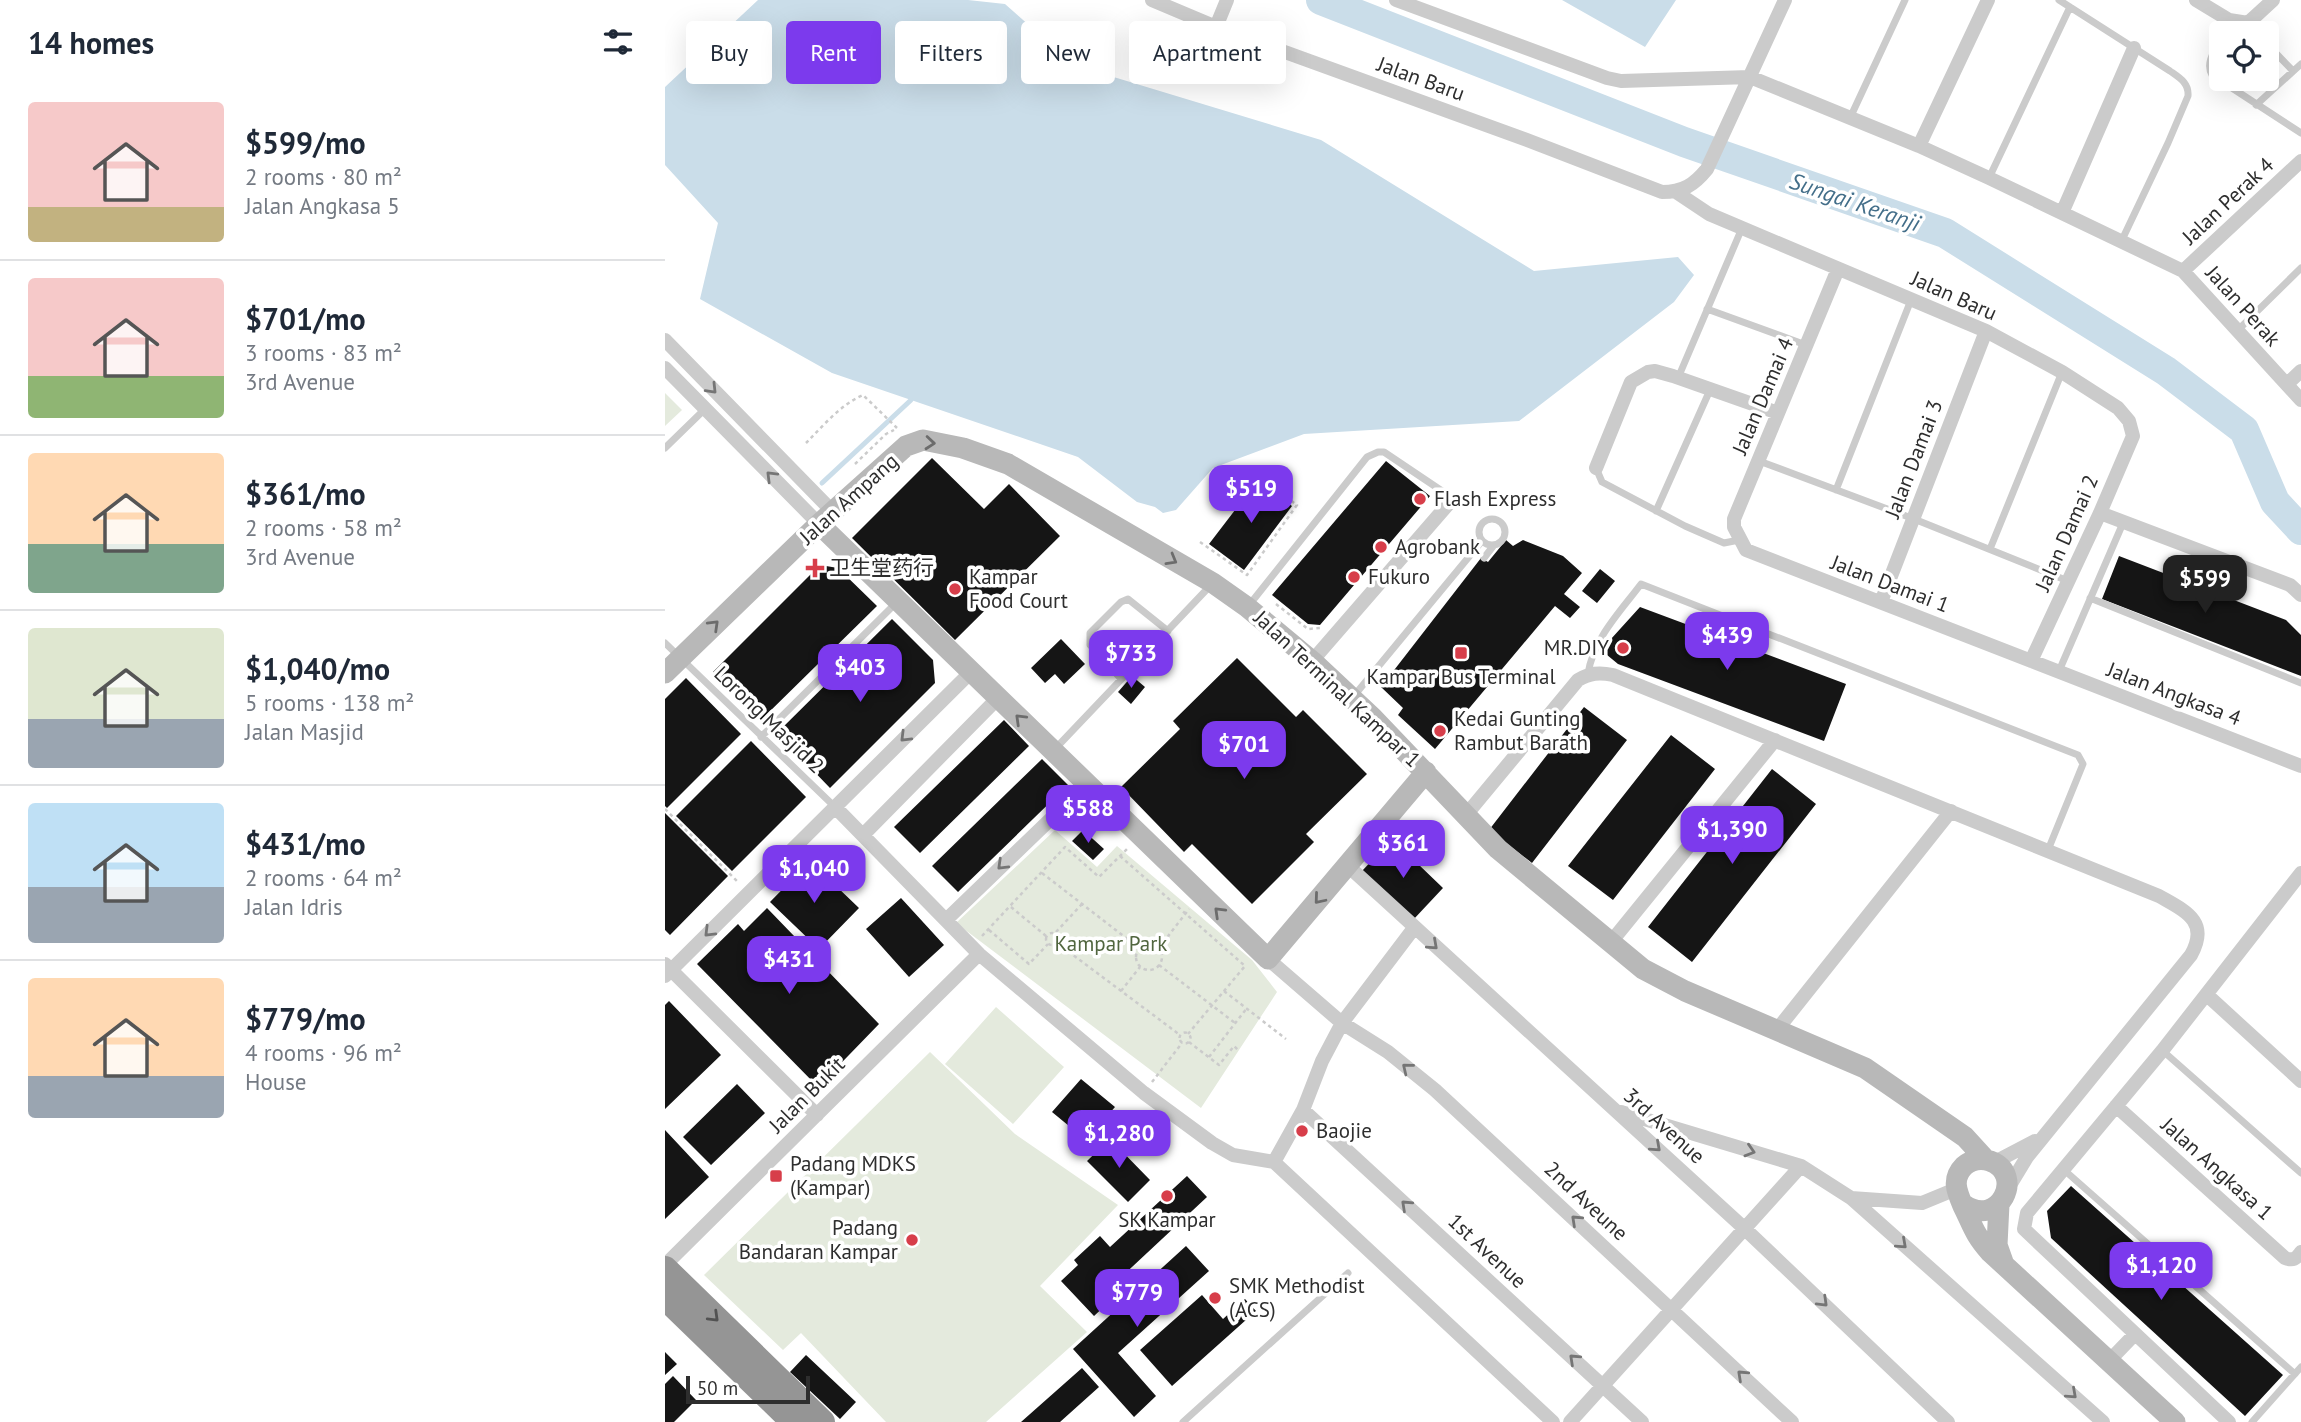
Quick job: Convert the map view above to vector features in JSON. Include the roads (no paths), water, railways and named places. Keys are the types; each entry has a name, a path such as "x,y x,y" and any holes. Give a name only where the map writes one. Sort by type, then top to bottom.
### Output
{"highway":[{"path":"665,1267 822,1422"},
{"path":"665,1297 794,1422"}],"street":[{"name":"Jalan Baru","path":"1152,0 1202,21"},
{"path":"1218,21 1227,0"},
{"path":"1396,0 1614,80 1750,77 1919,146 2183,271"},
{"path":"1676,192 1696,183 1707,169 1785,0"},
{"path":"1919,146 1988,0"},
{"path":"2196,0 2219,21"},
{"path":"2257,21 2273,0"},
{"path":"2062,213 2134,48"},
{"name":"Jalan Baru","path":"1286,52 1663,192 1676,192 1709,214 1986,331 2062,372 2118,408 2129,421"},
{"name":"Jalan Perak 4","path":"2183,271 2301,161"},
{"name":"Jalan Damai 4","path":"1739,540 1734,519 1838,269"},
{"name":"Jalan Perak","path":"2183,271 2301,400"},
{"name":"Jalan Damai 3","path":"1881,603 1986,331"},
{"path":"665,340 898,601 1268,959 1347,865 1419,761"},
{"path":"665,368 705,409 826,518"},
{"path":"1596,468 1631,382 1647,372 1655,371 1678,378 1778,413"},
{"path":"2287,384 2301,371"},
{"name":"Jalan Damai 2","path":"2031,661 2133,436 2129,421"},
{"name":"Jalan Ampang","path":"670,658 906,446 923,440 964,448 1008,464 1213,583 1253,599"},
{"path":"1311,661 1450,502"},
{"path":"2100,513 2290,585 2301,595"},
{"name":"Jalan Damai 1","path":"1739,540 1746,550 2031,661"},
{"name":"Jalan Terminal Kampar 1","path":"1253,599 1311,661 1419,761 1498,849 1643,969 1685,991 1865,1068 1965,1137 1989,1161"},
{"name":"Jalan Angkasa 4","path":"2031,661 2301,766"},
{"path":"817,1115 667,970 971,672"},
{"path":"1466,815 1562,697 1578,680 1588,674 1600,672 2159,895 2183,910 2196,921 2199,929 2197,944 2191,955 2043,1137 2015,1174 2003,1197 1993,1209 1977,1211 1959,1196"},
{"path":"863,835 998,698"},
{"path":"1611,942 1775,740"},
{"path":"946,920 1087,784"},
{"path":"835,807 976,951 1144,1093 1212,1143 1233,1155 1274,1162 1553,1422"},
{"path":"1776,1031 1951,811"},
{"name":"3rd Avenue","path":"1347,865 1745,1229 1948,1422"},
{"path":"2229,1422 2024,1229 2027,1213 2299,881"},
{"path":"1274,1162 1303,1110 1322,1061 1342,1023 1415,928"},
{"name":"Jalan Bukit","path":"665,1267 976,951"},
{"name":"2nd Aveune","path":"1268,959 1342,1023 1388,1052 1435,1090 1792,1422"},
{"path":"2207,995 2301,1081"},
{"name":"Jalan Angkasa 1","path":"2116,1106 2285,1258 2296,1256"},
{"name":"1st Avenue","path":"1303,1110 1642,1422"},
{"path":"1615,1110 1801,1166 1851,1198 2103,1422"},
{"path":"1938,1120 1953,1141 1963,1167"},
{"path":"2043,1137 1989,1161 1970,1162 1963,1167 1956,1181 1959,1196 1975,1234 2175,1422"},
{"path":"1989,1161 2004,1174 1997,1245 2004,1264"},
{"path":"1570,1422 1801,1166"},
{"path":"1851,1198 1922,1203 1959,1196"},
{"path":"2109,1361 2135,1334"}],"lane":[{"path":"1850,118 1905,0"},
{"path":"2059,0 2186,83 2188,90 2188,96 2168,143 2121,243"},
{"path":"1989,178 2070,7"},
{"path":"2279,56 2293,71"},
{"path":"2256,105 2301,64"},
{"path":"2236,91 2301,133"},
{"path":"1678,378 1742,228"},
{"path":"2237,331 2301,268"},
{"path":"1836,490 1911,300"},
{"path":"1707,309 1807,345"},
{"path":"1990,549 2062,372"},
{"path":"1656,511 1710,390"},
{"path":"665,448 705,409"},
{"path":"1253,599 1367,457 1384,452 1445,493 1450,502"},
{"path":"1759,461 2068,581"},
{"path":"1596,468 1602,482 1685,526 1724,543 1739,540"},
{"path":"1484,558 1505,534 1497,520 1486,521 1479,536 1482,541 1494,545"},
{"path":"2058,672 2123,523"},
{"path":"1352,698 1482,541"},
{"path":"1053,751 1213,583"},
{"path":"1588,674 1599,640 1641,584 2078,755 2083,764 2048,850"},
{"path":"2090,598 2301,683"},
{"path":"1121,679 1090,645 1090,633 1121,602 1128,600 1168,631"},
{"path":"761,737 898,601"},
{"name":"Lorong Masjid 2","path":"670,658 761,737 835,807"},
{"path":"2162,1051 2301,1173"},
{"path":"2063,1169 2295,1374"},
{"path":"1183,1422 1348,1273"},
{"path":"2252,1422 2301,1367"}],"water":[{"path":"758,0 968,0 1005,4 1024,21 1021,21 1021,84 1115,84 1115,77 1129,84 1137,84 1321,140 1534,271 1678,257 1694,275 1674,302 1519,421 1304,434 1213,468 1176,510 1163,513 1155,507 1137,502 1078,457 832,373 700,299 718,223 665,165 665,87 686,67 686,84 772,84 772,21 736,21"},
{"path":"1562,0 1676,0 1645,47"}],"waterway":[{"name":"Sungai Keranji","path":"1321,0 1684,142 1945,233 2166,371 2244,430 2275,502 2301,530"},
{"path":"822,483 911,400"}],"place":[{"name":"Flash Express","path":"1420,499"},
{"name":"Agrobank","path":"1381,547"},
{"name":"卫生堂药行","path":"815,568"},
{"name":"Fukuro","path":"1354,577"},
{"name":"Kampar Food Court","path":"955,589"},
{"name":"MR.DIY","path":"1623,648"},
{"name":"Kampar Bus Terminal","path":"1461,653"},
{"name":"Kedai Gunting Rambut Barath","path":"1440,731"},
{"name":"Baojie","path":"1302,1131"},
{"name":"Padang MDKS (Kampar)","path":"776,1176"},
{"name":"SK Kampar","path":"1167,1196"},
{"name":"Padang Bandaran Kampar","path":"912,1240"},
{"name":"SMK Methodist (ACS)","path":"1215,1298"}],"park label":[{"name":"Kampar Park","path":"1111,944"}]}
